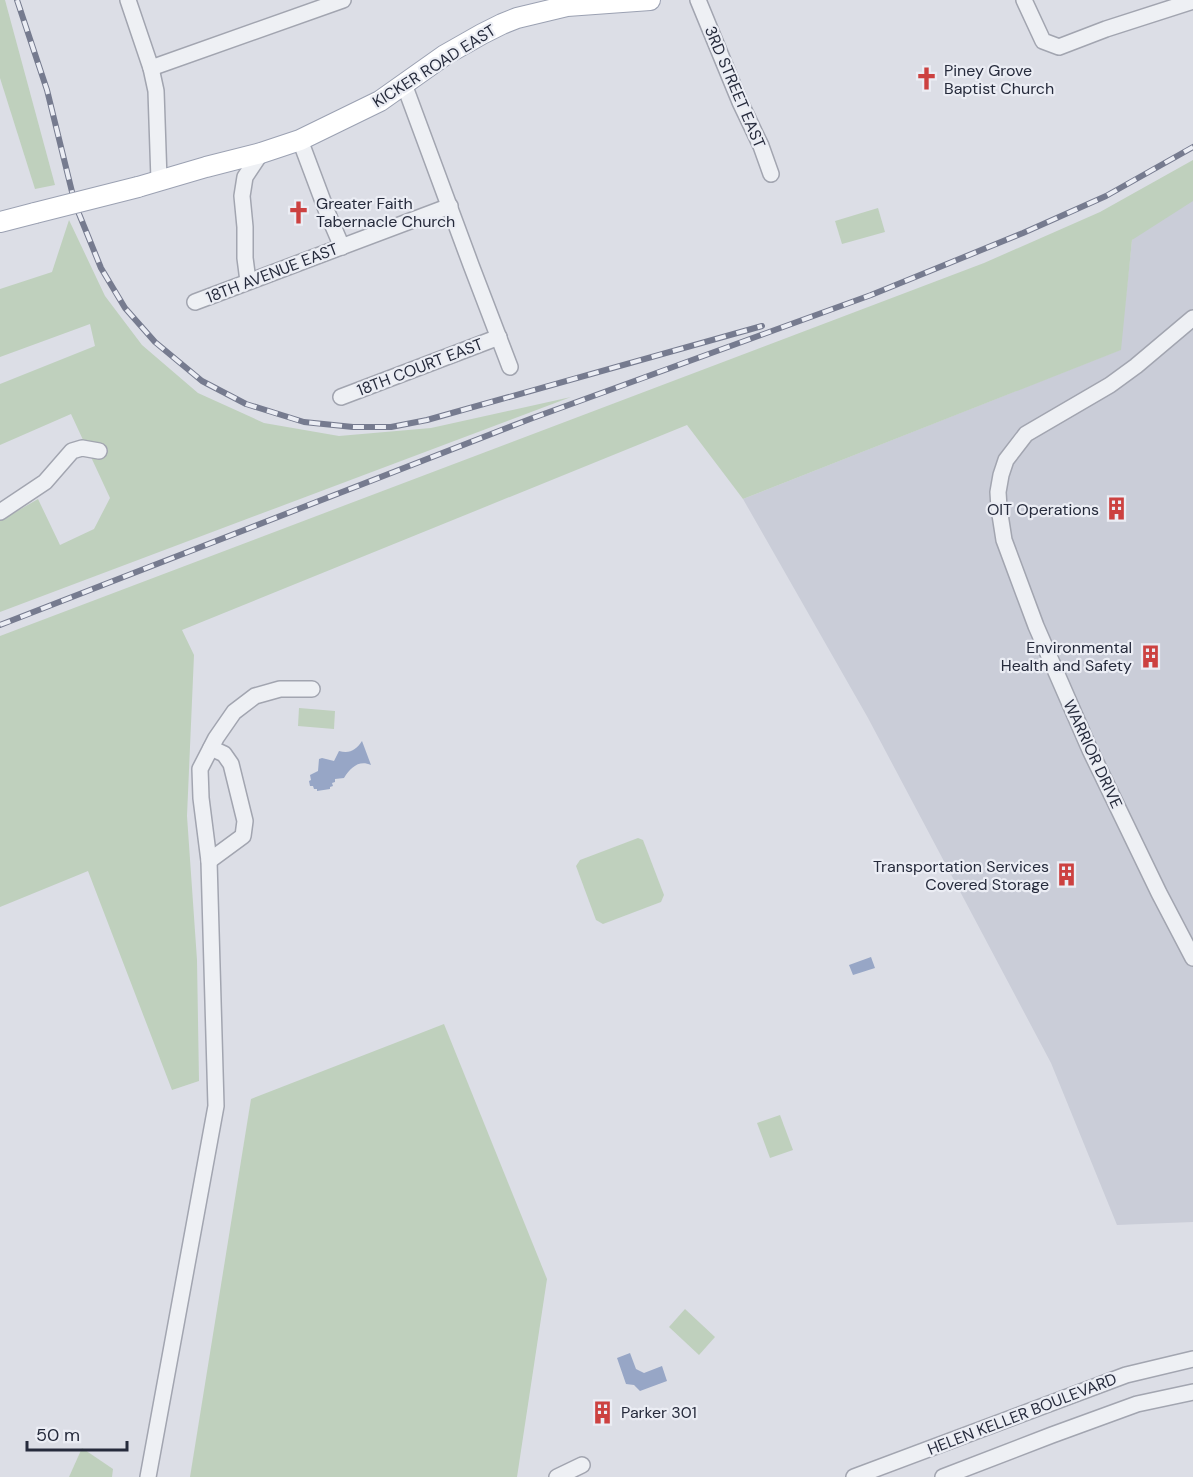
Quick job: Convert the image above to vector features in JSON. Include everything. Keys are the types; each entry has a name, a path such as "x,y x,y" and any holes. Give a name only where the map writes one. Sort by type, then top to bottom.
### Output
{"main road":[{"name":"KICKER ROAD EAST","path":"0,222 138,187 300,140 380,101 445,55 517,18 567,6 650,0"}],"street":[{"path":"128,0 152,68 156,91 159,180"},
{"path":"152,68 343,0"},
{"name":"3RD STREET EAST","path":"698,0 771,174"},
{"path":"1024,0 1043,41 1059,47 1193,1"},
{"path":"404,84 510,367"},
{"path":"300,140 342,247"},
{"path":"248,281 244,258 245,227 242,195 245,177 261,153"},
{"name":"18TH AVENUE EAST","path":"195,302 450,206"},
{"name":"WARRIOR DRIVE","path":"1193,318 1110,385 1026,434 1006,460 1000,475 998,500 1004,540 1036,626 1086,741 1193,958"},
{"name":"18TH COURT EAST","path":"341,397 499,337"},
{"path":"0,512 45,482 72,451 82,448 99,451"},
{"path":"148,1477 216,1106 209,861 201,798 200,769 234,712 255,696 280,689 312,689"},
{"path":"209,861 243,836 245,821 231,764 224,754 211,748"},
{"name":"HELEN KELLER BOULEVARD","path":"854,1477 1126,1375 1193,1359"},
{"name":"HELEN KELLER BOULEVARD","path":"943,1477 1137,1404 1193,1392"},
{"path":"557,1477 582,1465"}],"shaded area":[{"path":"1193,179 1193,1222 1117,1225 1051,1063 868,718 743,499 1120,350 1132,240"}],"green space":[{"path":"0,0 5,0 55,185 35,189 0,78"},
{"path":"1193,160 1193,201 1132,240 1121,350 743,499 687,425 182,630 194,655 187,816 197,960 199,1081 172,1090 88,871 0,907 0,636 984,263 1100,212"},
{"path":"878,208 885,232 842,244 835,221"},
{"path":"69,220 105,296 142,345 198,393 264,423 339,436 431,428 571,397 0,612 0,521 38,499 60,545 94,529 110,498 71,414 0,445 0,384 95,346 90,324 0,357 0,289 52,272"},
{"path":"299,708 335,711 334,729 298,726"},
{"path":"638,838 643,840 664,895 661,902 603,924 596,920 576,866 580,860"},
{"path":"444,1024 547,1279 517,1477 190,1477 251,1099"},
{"path":"780,1115 793,1150 770,1158 757,1123"},
{"path":"685,1309 715,1337 699,1355 669,1327"},
{"path":"82,1448 113,1469 112,1477 69,1477"}],"water":[{"path":"362,741 371,765 363,763 356,766 344,778 335,779 330,789 317,791 310,786 310,775 318,771 319,759 334,761 339,751 352,750"},
{"path":"871,957 875,968 853,975 849,965"},
{"path":"630,1353 636,1369 644,1373 662,1366 667,1381 640,1391 634,1385 626,1384 617,1358"}],"railway":[{"path":"17,0 47,90 75,204 101,268 125,308 155,342 202,381 246,404 304,422 353,427 391,427 427,420 762,326"},
{"path":"0,625 530,419 871,295 1023,233 1106,196 1193,147"}],"place":[{"name":"Piney Grove Baptist Church","path":"926,79"},
{"name":"Greater Faith Tabernacle Church","path":"298,212"},
{"name":"OIT Operations","path":"1117,509"},
{"name":"Environmental Health and Safety","path":"1150,656"},
{"name":"Transportation Services Covered Storage","path":"1067,875"},
{"name":"Parker 301","path":"603,1412"}]}
